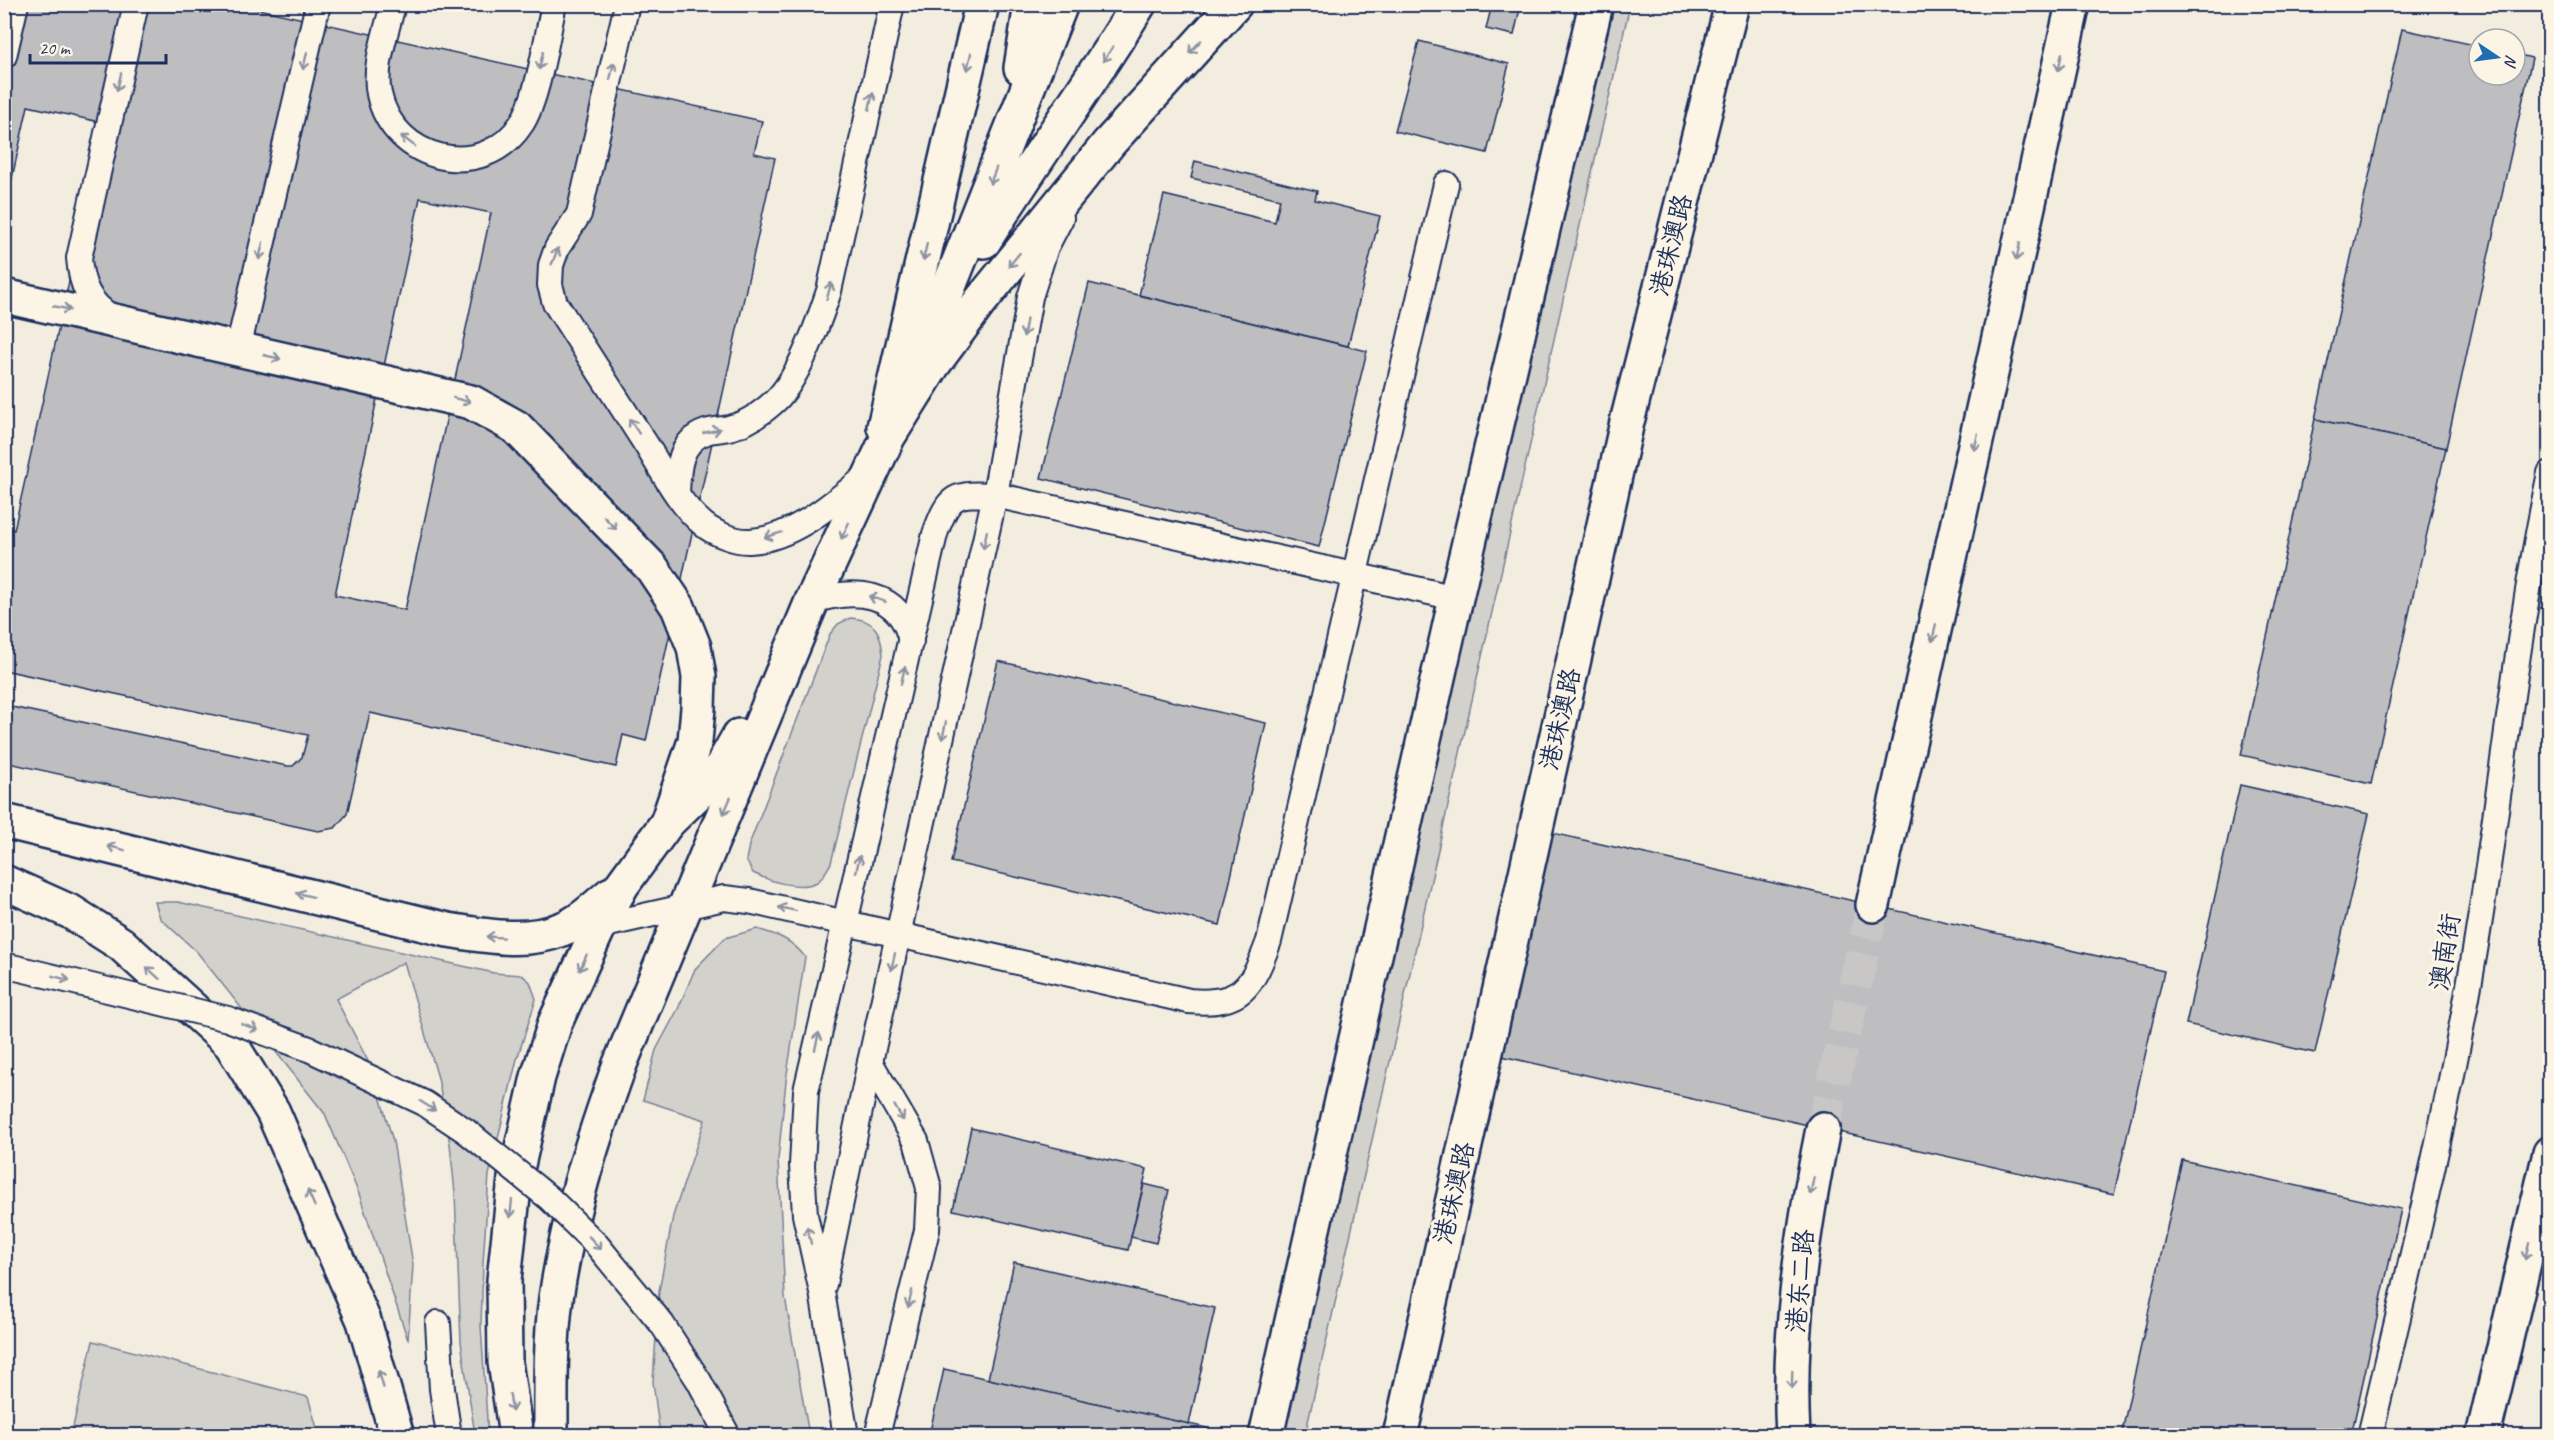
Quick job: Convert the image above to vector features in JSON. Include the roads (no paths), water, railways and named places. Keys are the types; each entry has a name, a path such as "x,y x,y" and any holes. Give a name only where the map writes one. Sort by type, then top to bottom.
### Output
{"main road":[{"path":"874,470 982,4"},
{"path":"1012,129 1032,4"},
{"path":"551,1436 550,1374 556,1300 571,1219 592,1139 620,1064 795,641 874,470 942,308 1061,4"},
{"path":"942,308 1041,151 1087,88 1139,4"},
{"path":"888,437 933,365 979,303 1109,143 1235,4"},
{"path":"1266,1436 1456,598 1596,4"},
{"name":"港珠澳路","path":"1400,1436 1626,422 1732,4"},
{"path":"1873,905 2073,4"},
{"path":"4,296 471,402 516,426 652,568 678,607 694,647 699,677 695,741 667,823"},
{"path":"516,1436 505,1362 504,1280 515,1178 538,1077 555,1023 599,927 622,885 667,823 722,766 795,641"},
{"path":"4,821 448,930 497,938 534,936 563,929 587,914 622,885"},
{"path":"4,882 71,912 121,944 231,1044 273,1112 364,1321 397,1436"},
{"name":"港东二路","path":"1793,1436 1791,1412 1795,1316 1805,1223 1823,1128"},
{"path":"2483,1436 2550,1153"}],"lane":[{"path":"4,56 16,4"},
{"path":"117,321 100,310 87,295 80,277 79,258 136,4"},
{"path":"238,349 318,4"},
{"path":"393,4 379,65 378,93 387,118 404,139 426,153 452,159 479,156 503,144 522,123 532,99 554,4"},
{"path":"627,4 579,214 557,248 551,266 550,285 555,303 677,493 703,525 725,536 749,542 797,527 824,511 874,470"},
{"path":"677,493 678,475 685,448 695,436 708,431 734,427 756,417 777,400 817,328 829,291 892,4"},
{"path":"822,1292 870,1062 995,495 1030,297 1046,247 1075,191 1109,143"},
{"path":"534,936 599,927 724,898 749,900 1189,1001 1212,1003 1237,996 1256,975 1269,941 1356,577 1446,184"},
{"name":"澳南街","path":"2370,1436 2441,1131 2462,1026 2480,924 2518,641 2550,473"},
{"path":"846,1436 822,1292 805,1215 802,1165 806,1091 935,534 942,514 952,500 965,494 995,495 1456,598"},
{"path":"812,601 843,593 875,597 899,611 908,624 911,641"},
{"path":"4,964 228,1019 309,1049 424,1103 466,1131 549,1198 597,1245 662,1324 699,1381 728,1436"},
{"path":"870,1062 916,1142 929,1188 927,1230 877,1436"},
{"path":"438,1323 442,1389 449,1436"}],"tunnel":[{"path":"1823,1129 1873,905"}]}
